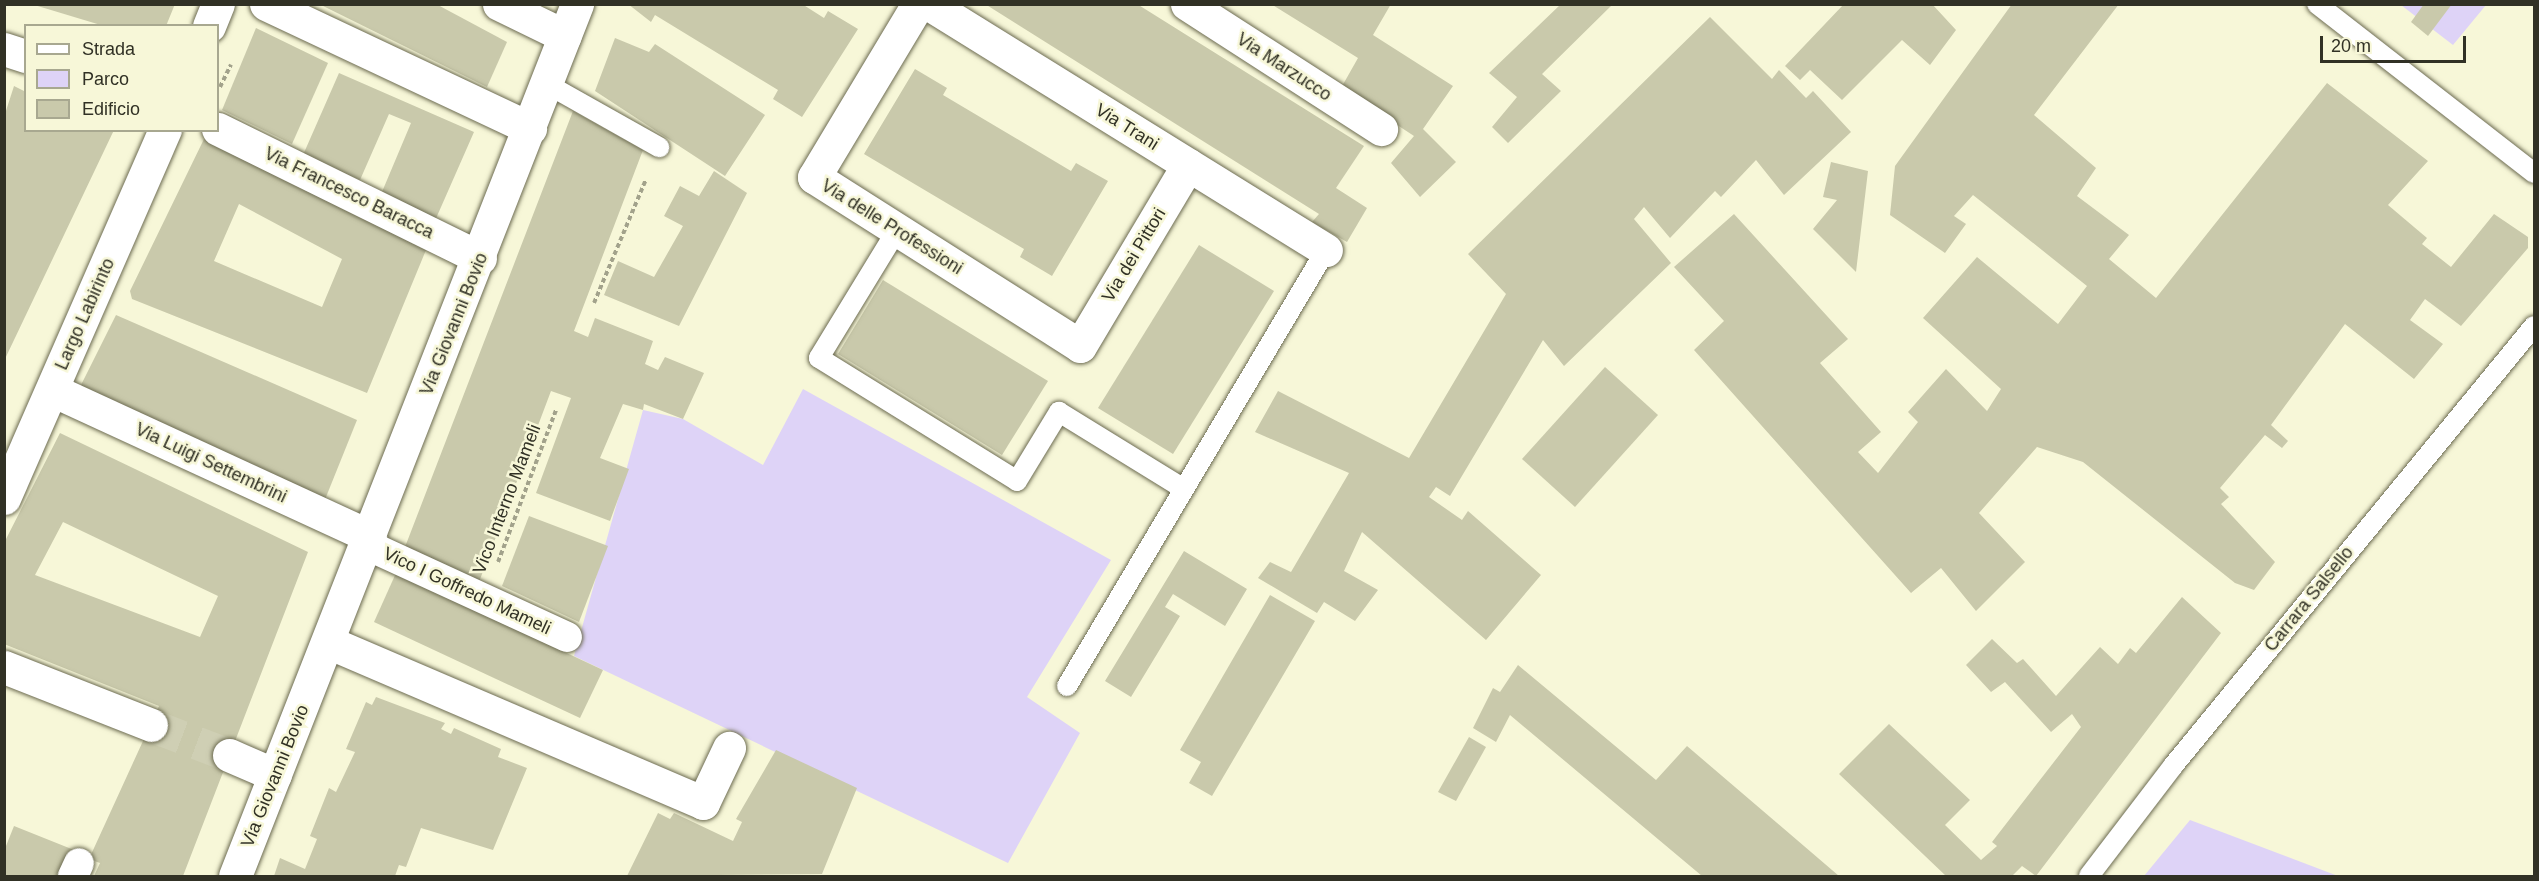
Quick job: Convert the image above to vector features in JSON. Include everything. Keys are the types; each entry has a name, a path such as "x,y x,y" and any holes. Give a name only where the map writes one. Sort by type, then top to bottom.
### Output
{"street":[{"path":"210,24 218,4"},
{"path":"266,4 530,128"},
{"path":"499,4 565,36"},
{"name":"Via Giovanni Bovio","path":"235,876 480,258 577,4"},
{"name":"Via delle Professioni","path":"918,4 814,177 1080,346"},
{"name":"Via Trani","path":"929,4 1326,249"},
{"name":"Via Marzucco","path":"1187,4 1381,129"},
{"path":"4,49 24,55"},
{"name":"Via Francesco Baracca","path":"219,129 480,258"},
{"name":"Largo Labirinto","path":"4,498 164,132"},
{"name":"Via dei Pittori","path":"1080,346 1188,165"},
{"name":"Via Luigi Settembrini","path":"51,390 368,540"},
{"name":"Vico I Goffredo Mameli","path":"368,540 484,599 567,636"},
{"path":"328,642 703,803 729,748"},
{"path":"4,667 151,725"},
{"path":"229,755 275,775"}],"lane":[{"path":"2318,4 2535,173"},
{"path":"547,84 659,147"},
{"path":"897,230 819,358 1017,481 1059,412 1181,487"},
{"path":"1066,686 1181,487 1326,249"},
{"name":"Carrara Salsello","path":"2089,876 2172,766 2535,326"}],"path":[{"path":"594,303 659,147"},
{"name":"Vico Interno Mameli","path":"484,599 556,410"}],"green space":[{"path":"2401,5 2486,5 2453,45"},
{"path":"803,389 1111,560 1027,697 1080,733 1008,863 574,656 643,410 683,419 763,465"},
{"path":"2190,820 2338,876 2144,876"}],"building":[{"path":"31,4 175,4 167,24 97,24"},
{"path":"319,4 436,4 507,42 487,87"},
{"path":"628,4 802,4 824,18 828,11 858,29 802,117 773,99 778,90 655,15 651,22"},
{"path":"985,4 1137,4 1364,146 1336,188 1367,208 1347,242 1312,222 1319,214"},
{"path":"1271,4 1391,4 1373,35 1453,86 1423,129 1456,162 1420,197 1391,163 1414,136 1341,88 1358,58"},
{"path":"1561,4 1613,4 1542,74 1561,91 1508,143 1492,127 1517,97 1489,73"},
{"path":"1844,4 1932,4 1956,30 1930,65 1902,40 1842,100 1810,70 1800,80 1785,66"},
{"path":"2012,4 2119,4 2034,115 2096,168 2077,196 2129,235 2109,259 2156,298 2327,83 2428,161 2388,205 2427,238 2422,244 2451,267 2494,214 2528,237 2528,248 2461,326 2425,299 2410,320 2443,344 2414,379 2345,324 2271,425 2288,441 2282,448 2265,435 2220,488 2229,497 2221,504 2275,562 2254,590 2235,583 2083,462 2037,447 1979,513 2025,562 1976,611 1941,568 1911,593 1694,350 1724,321 1674,267 1734,214 1848,339 1820,363 1881,432 1858,452 1878,473 1918,422 1908,412 1946,369 1987,411 2001,389 1923,318 1977,257 2058,324 2087,286 1973,195 1954,216 1966,224 1945,253 1890,215 1895,166"},
{"path":"2424,4 2452,4 2428,36 2411,22"},
{"path":"1710,17 1772,79 1779,70 1806,98 1813,91 1851,132 1784,195 1756,160 1721,197 1715,191 1670,238 1644,207 1634,219 1671,263 1564,366 1543,340 1450,496 1436,487 1429,497 1462,520 1468,511 1541,575 1486,640 1362,532 1344,571 1378,590 1355,621 1324,602 1317,613 1258,578 1270,562 1291,572 1349,473 1255,432 1278,391 1409,458 1506,294 1468,254"},
{"path":"256,28 328,63 292,144 222,110"},
{"path":"615,38 649,52 655,44 765,115 725,176 595,91"},
{"path":"915,69 947,88 943,95 1071,171 1076,163 1108,181 1052,276 1020,257 1024,249 864,154"},
{"path":"339,73 474,132 434,223 379,199 411,123 389,114 360,180 303,155"},
{"path":"14,86 24,91 24,132 113,132 4,361 4,117"},
{"path":"573,111 643,150 574,331 588,337 595,318 653,341 645,364 658,370 665,357 704,373 683,419 644,404 643,410 623,404 600,458 629,469 610,521 536,493 571,398 551,391 479,582 405,547"},
{"path":"204,139 426,250 367,393 132,299 130,291","holes":["239,204 342,259 322,307 214,261"]},
{"path":"1831,162 1868,171 1856,272 1813,229 1837,200 1823,197"},
{"path":"714,171 747,193 679,326 604,295 618,261 654,277 683,226 664,216 680,186 699,196"},
{"path":"1199,245 1274,291 1173,454 1098,408"},
{"path":"883,280 1048,381 1002,455 838,354"},
{"path":"116,315 357,420 324,502 80,387"},
{"path":"1605,367 1658,415 1575,507 1522,459"},
{"path":"60,433 308,552 183,876 94,876 100,863 89,859 159,706 4,644 4,543","holes":["63,522 218,596 200,637 35,575"]},
{"path":"529,516 608,546 579,622 502,586"},
{"path":"1184,551 1247,589 1225,626 1173,594 1165,607 1180,616 1131,697 1105,681"},
{"path":"396,573 603,670 580,718 374,622"},
{"path":"1270,595 1315,621 1212,796 1189,783 1201,762 1180,750"},
{"path":"2182,597 2221,633 2036,876 2022,866 2012,876 1946,876 1839,774 1889,724 1970,800 1945,825 1981,860 1997,846 1992,842 2081,727 2072,714 2051,732 2005,682 1991,692 1966,665 1992,639 2017,663 2023,659 2056,696 2100,647 2118,664 2130,648 2136,653"},
{"path":"1518,665 1656,780 1687,746 1839,876 1702,876 1510,715 1496,742 1473,728 1493,688 1500,692"},
{"path":"376,697 445,723 441,729 451,734 454,728 501,749 498,757 527,768 493,850 421,828 406,867 399,865 395,876 274,876 280,858 305,869 317,839 310,836 329,788 336,792 355,752 346,749 366,702 372,705"},
{"path":"1469,737 1486,747 1456,801 1438,792"},
{"path":"776,750 857,788 822,874 627,876 658,813 670,819 674,813 733,841 742,822 736,819"},
{"path":"14,826 74,850 63,876 4,876 4,851"}],"tunnel":[{"path":"151,725 229,755"}]}
